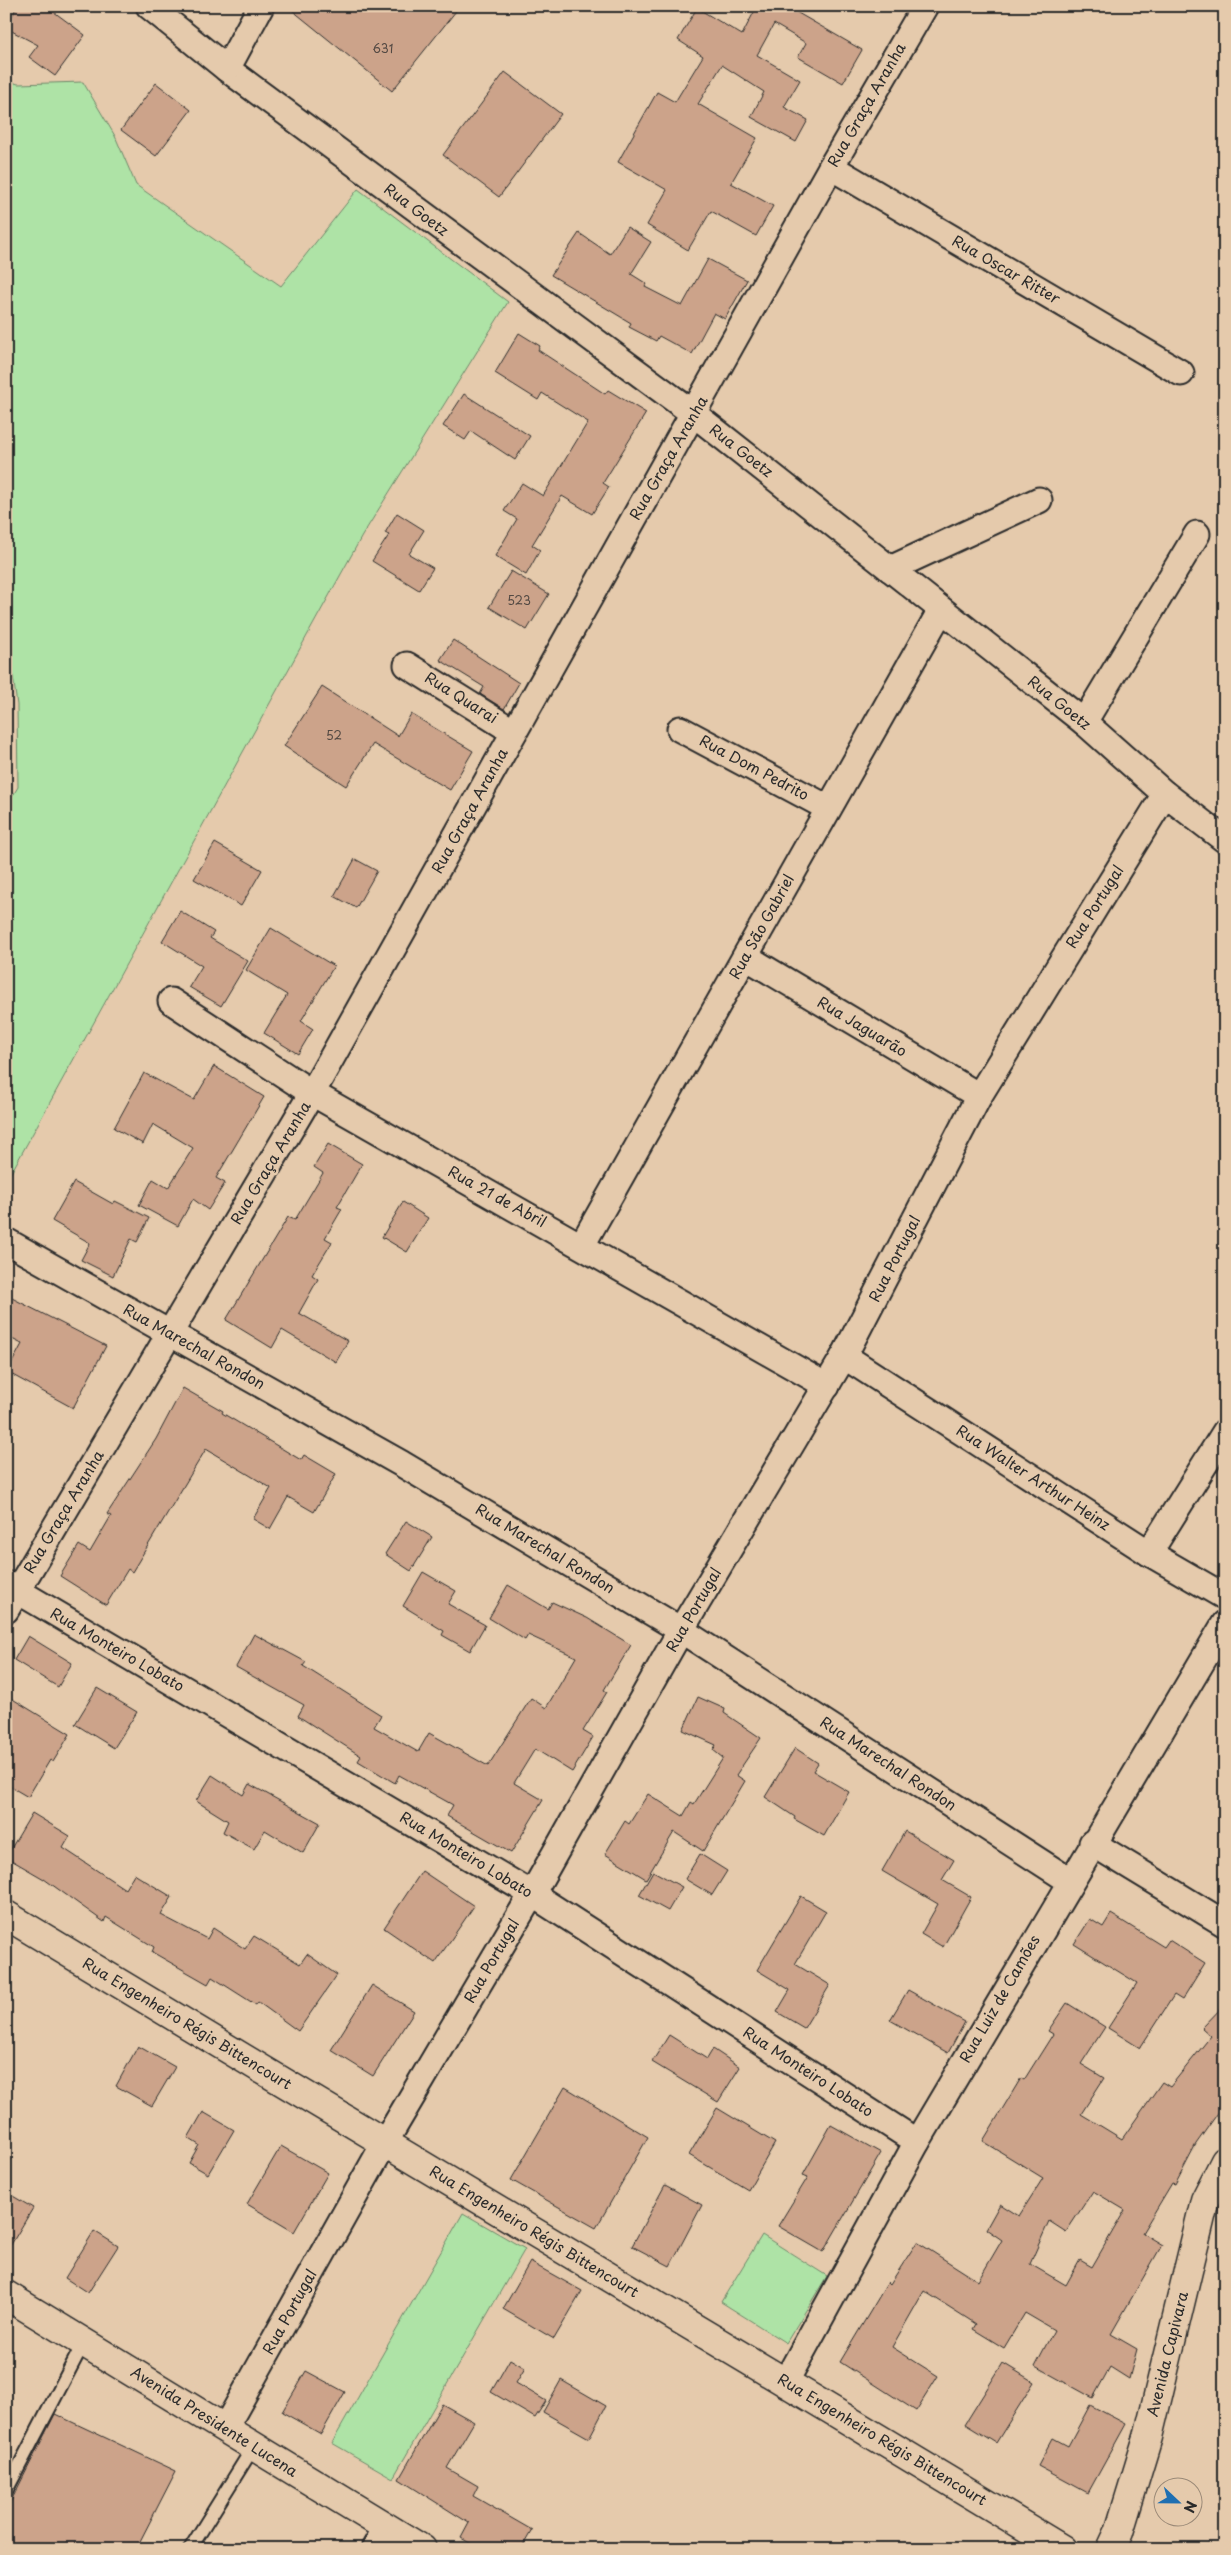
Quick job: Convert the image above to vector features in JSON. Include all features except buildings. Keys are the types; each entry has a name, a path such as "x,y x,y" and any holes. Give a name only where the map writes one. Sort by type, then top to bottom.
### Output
{"street":[{"name":"Rua Goetz","path":"149,6 227,69 694,414 1084,722 1164,794 1225,840"},
{"path":"227,69 261,6"},
{"name":"Rua Graça Aranha","path":"10,1595 170,1334 312,1093 831,167 925,6"},
{"name":"Rua Oscar Ritter","path":"831,167 1181,373"},
{"path":"890,569 1039,500"},
{"path":"1084,722 1197,534"},
{"name":"Rua São Gabriel","path":"582,1245 941,610"},
{"name":"Rua Quarai","path":"407,665 514,732"},
{"name":"Rua Dom Pedrito","path":"680,729 828,808"},
{"name":"Rua Portugal","path":"225,2428 384,2144 532,1894 681,1630 844,1356 979,1096 1164,794"},
{"name":"Rua Jaguarão","path":"746,957 979,1096"},
{"name":"Rua 21 de Abril","path":"171,1001 312,1093 827,1386"},
{"name":"Rua Marechal Rondon","path":"6,1241 402,1464 681,1630 1070,1882"},
{"name":"Rua Walter Arthur Heinz","path":"844,1356 1149,1553 1225,1597"},
{"path":"1149,1553 1225,1432"},
{"name":"Rua Monteiro Lobato","path":"10,1595 532,1894 917,2142"},
{"name":"Rua Luiz de Camões","path":"786,2381 917,2142 1092,1843 1225,1623"},
{"path":"1092,1843 1225,1924"},
{"name":"Rua Engenheiro Régis Bittencourt","path":"6,1915 384,2144 786,2381 1062,2549"},
{"name":"Avenida Capivara","path":"1111,2549 1119,2532 1148,2437 1205,2200 1225,2161"},
{"name":"Avenida Presidente Lucena","path":"6,2295 254,2446 380,2538 422,2549"}],"lane":[{"path":"6,2491 84,2342"},
{"path":"190,2549 254,2446"}],"green space":[{"path":"6,80 18,84 83,82 115,136 136,185 281,286 358,189 508,302 362,536 6,1182 6,807 18,787 17,705 6,625"},
{"path":"463,2213 525,2249 393,2478 332,2443"},
{"path":"762,2235 827,2276 786,2343 721,2302"}]}
